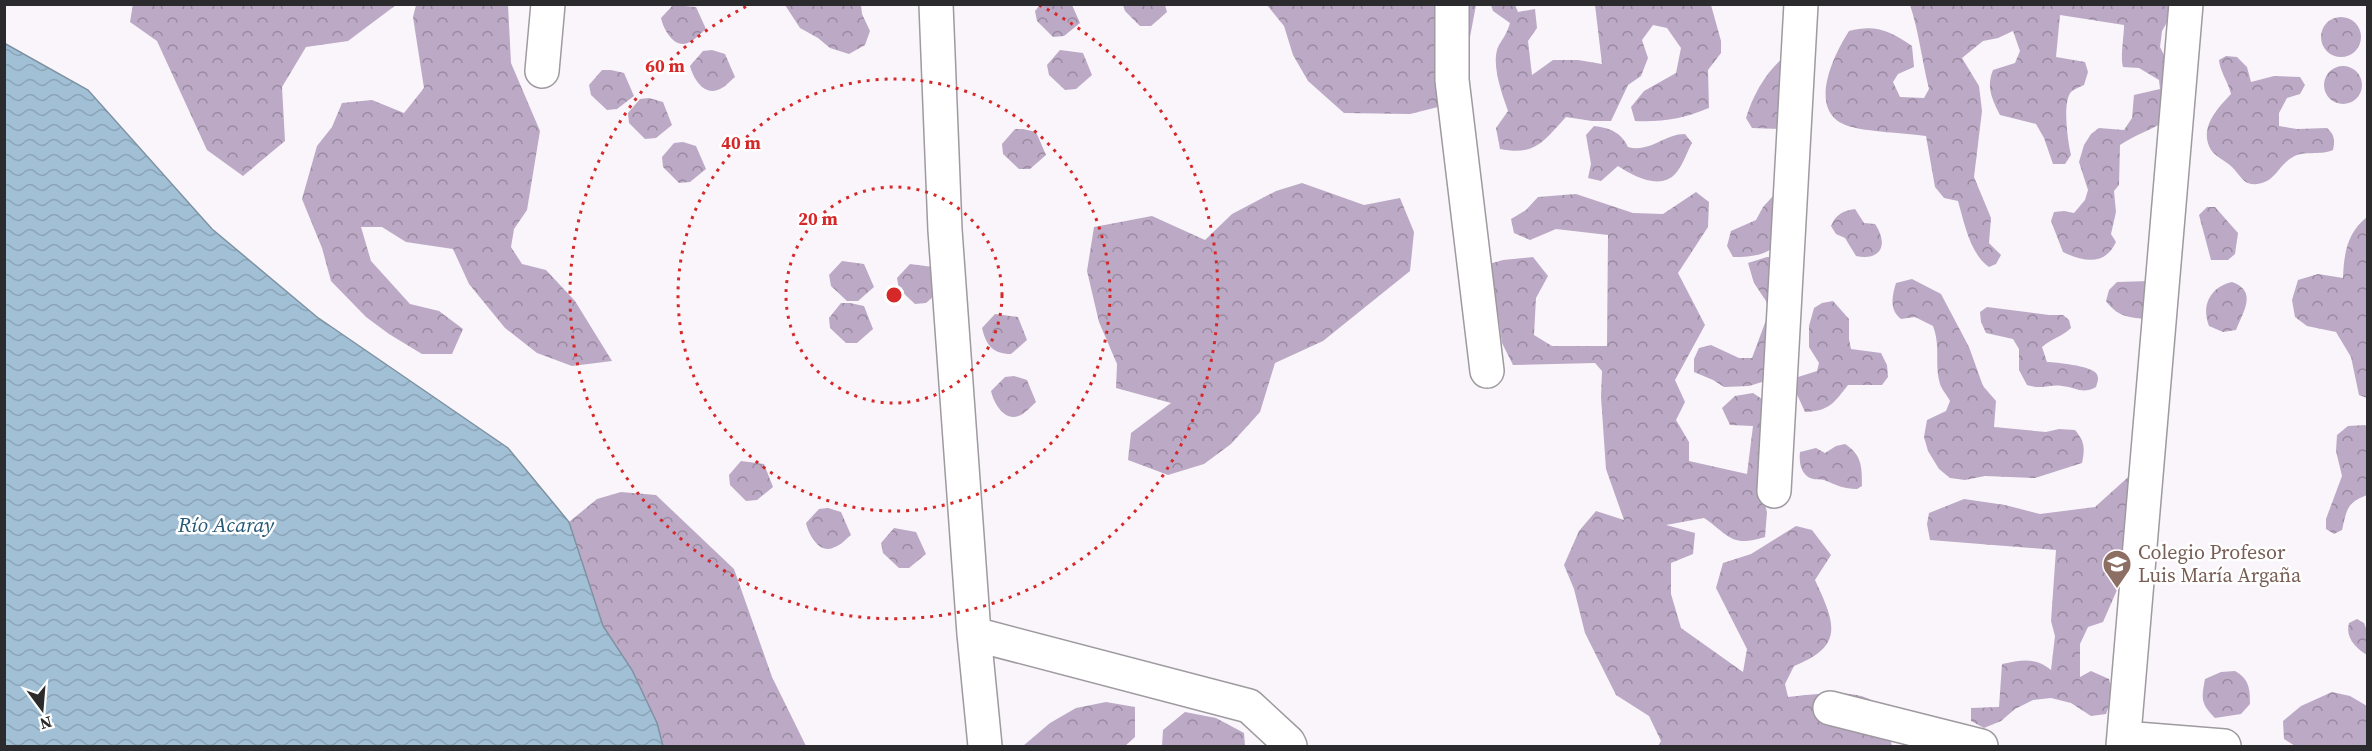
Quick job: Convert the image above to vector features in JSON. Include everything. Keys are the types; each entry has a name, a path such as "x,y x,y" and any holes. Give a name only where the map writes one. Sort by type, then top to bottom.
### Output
{"street":[{"path":"542,71 548,4"},
{"path":"936,4 945,230 974,634 985,747"},
{"path":"1452,4 1452,80 1486,371"},
{"path":"1774,491 1801,4"},
{"path":"2186,4 2124,742 2224,747"},
{"path":"974,634 1249,706 1288,742 1290,747"},
{"path":"1830,708 1894,736 1981,747"}],"green space":[{"path":"133,4 396,5 348,41 306,47 282,87 285,141 243,176 207,150 157,41 130,22"},
{"path":"416,5 508,5 511,63 540,131 527,210 514,229 511,247 522,264 546,270 575,301 612,361 572,366 537,353 505,328 469,284 453,249 406,242 382,227 361,227 371,261 410,304 439,311 463,329 452,354 422,354 366,317 331,281 322,248 302,199 317,146 332,127 342,103 372,100 404,113 424,88 413,17"},
{"path":"673,5 696,7 706,29 685,44 671,38 661,18"},
{"path":"785,5 861,5 862,14 870,31 865,45 849,54 830,48 800,28"},
{"path":"1040,5 1072,5 1080,23 1064,36 1053,37 1037,21 1035,11"},
{"path":"1123,5 1165,5 1167,12 1151,26 1140,26 1125,11"},
{"path":"1267,5 1476,5 1470,37 1468,89 1446,105 1410,114 1344,113 1308,81 1293,55 1284,26"},
{"path":"1491,5 1515,5 1518,12 1535,9 1537,28 1528,41 1532,75 1553,60 1578,60 1602,64 1595,5 1711,5 1721,41 1721,53 1708,70 1709,108 1673,119 1635,121 1631,107 1644,91 1676,73 1681,48 1667,28 1653,25 1642,40 1648,58 1641,76 1628,85 1611,121 1566,117 1544,140 1530,149 1512,151 1500,149 1496,128 1508,111 1498,78 1496,60 1499,45 1510,23 1493,11"},
{"path":"1910,5 2177,5 2162,31 2160,47 2174,75 2167,120 2120,145 2119,185 2114,191 2116,212 2111,234 2116,242 2106,255 2086,260 2063,252 2051,221 2054,212 2074,213 2085,200 2088,190 2079,162 2084,145 2091,134 2099,128 2124,130 2132,118 2134,95 2160,89 2159,80 2139,68 2123,67 2124,25 2060,15 2056,57 2085,62 2088,72 2084,85 2072,91 2068,97 2066,123 2071,155 2065,164 2053,164 2044,138 2036,124 2000,115 1992,98 1990,82 1993,70 2015,63 2020,51 2013,31 1998,38 1983,41 1962,58 1979,86 1982,111 1974,177 1991,218 1989,243 2001,255 1996,264 1989,267 1972,246 1958,201 1944,198 1935,187 1926,136 1848,126 1835,119 1828,109 1827,83 1836,54 1849,31 1867,28 1882,30 1897,36 1912,46 1914,67 1898,74 1893,82 1900,97 1924,98 1929,89"},
{"path":"2341,17 2355,23 2361,37 2355,51 2341,57 2327,51 2321,37 2327,23"},
{"path":"712,50 725,54 735,77 724,87 714,91 700,85 690,66 703,51"},
{"path":"1060,50 1083,53 1092,75 1076,89 1065,90 1049,75 1047,65"},
{"path":"2226,56 2237,57 2247,67 2251,82 2274,76 2300,77 2305,85 2300,94 2287,98 2279,113 2279,126 2297,129 2327,128 2334,138 2333,150 2297,155 2288,160 2273,177 2263,183 2253,184 2243,180 2232,167 2211,150 2208,142 2208,126 2211,119 2231,94 2219,60"},
{"path":"1784,57 1781,129 1752,128 1746,118 1752,101 1766,77"},
{"path":"2343,66 2357,71 2362,85 2357,99 2343,104 2329,99 2324,85 2329,71"},
{"path":"602,70 624,73 634,96 617,109 607,110 591,95 589,85"},
{"path":"649,98 663,102 672,125 656,138 645,139 629,123 628,113 640,99"},
{"path":"1594,126 1614,132 1628,147 1643,148 1670,137 1685,134 1692,143 1676,173 1663,181 1647,180 1618,166 1601,181 1588,178 1591,164 1586,135"},
{"path":"1015,129 1036,132 1046,155 1030,169 1019,169 1003,154 1002,144"},
{"path":"683,142 696,146 706,169 690,182 679,183 663,167 662,157 674,143"},
{"path":"1302,183 1364,205 1400,198 1414,232 1410,271 1323,341 1275,363 1260,412 1231,444 1204,464 1168,475 1128,460 1131,433 1171,403 1116,388 1117,364 1099,322 1087,271 1094,227 1152,216 1205,240 1232,214 1276,191"},
{"path":"1696,192 1709,202 1708,227 1678,273 1705,325 1675,380 1685,402 1676,420 1689,442 1689,461 1747,474 1753,426 1730,425 1722,408 1735,396 1753,393 1774,407 1763,498 1767,512 1765,537 1745,541 1737,540 1704,518 1666,525 1695,533 1693,554 1671,563 1671,594 1681,628 1743,672 1747,649 1716,588 1723,563 1751,554 1796,526 1812,530 1831,555 1815,580 1831,621 1831,632 1822,650 1794,666 1785,684 1788,697 1838,693 1864,697 1874,702 1881,710 1892,746 1658,746 1661,741 1649,716 1616,695 1585,633 1574,589 1564,565 1579,531 1596,511 1624,520 1606,469 1601,397 1602,371 1595,363 1513,365 1502,343 1491,290 1489,264 1533,257 1548,276 1536,298 1534,335 1552,346 1607,346 1608,235 1556,229 1530,240 1514,233 1511,219 1526,210 1538,197 1576,194 1633,213 1663,214"},
{"path":"1773,196 1783,200 1777,245 1757,255 1733,257 1727,246 1731,231 1756,220 1763,207"},
{"path":"2207,207 2215,207 2238,233 2235,254 2228,260 2211,260 2199,215"},
{"path":"1855,209 1864,223 1875,224 1879,232 1882,245 1877,254 1865,257 1856,256 1845,238 1836,234 1831,226 1840,214"},
{"path":"2367,217 2367,398 2359,395 2351,357 2336,332 2307,326 2295,317 2292,300 2298,280 2318,274 2343,278 2348,244 2355,230"},
{"path":"1767,257 1780,257 1772,379 1749,386 1724,387 1694,372 1694,359 1699,348 1711,345 1739,358 1752,358 1769,312 1766,301 1754,283 1748,263"},
{"path":"842,261 864,264 874,287 858,301 847,301 831,286 829,275"},
{"path":"910,264 933,267 942,289 926,303 915,304 899,289 897,278"},
{"path":"1912,279 1941,294 1969,347 1983,386 1996,401 1994,427 2046,432 2059,429 2075,430 2083,445 2082,463 2035,478 1985,476 1965,480 1950,478 1939,469 1928,451 1924,437 1927,420 1946,411 1950,401 1938,377 1937,348 1933,326 1915,317 1901,319 1893,307 1896,283"},
{"path":"2149,281 2145,319 2123,315 2114,310 2106,301 2109,290 2117,282"},
{"path":"2232,282 2245,291 2247,296 2245,309 2236,330 2223,332 2209,326 2207,305 2209,298 2218,288"},
{"path":"1833,301 1849,319 1851,349 1881,353 1887,365 1888,377 1882,385 1848,385 1830,405 1820,410 1805,412 1795,390 1798,377 1817,371 1819,363 1809,347 1809,326 1814,308 1822,303"},
{"path":"841,303 864,306 873,329 857,343 846,343 830,328 829,318"},
{"path":"1987,307 2063,315 2069,320 2071,328 2042,347 2047,362 2073,365 2093,371 2098,377 2096,387 2083,390 2062,386 2027,385 2019,370 2019,349 2013,339 1986,333 1980,312"},
{"path":"995,314 1018,317 1027,340 1011,354 995,350 986,339 982,328"},
{"path":"1014,376 1027,380 1036,402 1023,414 1015,417 1001,411 991,391 1005,377"},
{"path":"2365,425 2368,428 2367,495 2351,504 2342,530 2334,534 2326,529 2326,519 2342,476 2336,451 2337,435 2348,426"},
{"path":"1845,444 1858,457 1862,486 1857,489 1812,479 1802,470 1800,452 1816,448 1825,453 1836,446"},
{"path":"741,461 764,464 773,487 757,500 746,501 730,485 729,475"},
{"path":"2136,470 2129,562 2116,576 2117,590 2103,622 2088,627 2080,644 2080,677 2091,671 2109,679 2113,695 2106,714 2091,716 2071,703 2051,698 2033,700 2015,709 2001,721 1984,728 1971,721 1971,708 1999,707 2002,664 2034,661 2051,670 2055,636 2051,621 2056,550 1930,540 1927,524 1929,513 1964,499 2005,505 2040,514 2095,507"},
{"path":"621,492 656,495 734,569 772,677 806,746 663,746 657,723 632,670 603,626 569,522 597,499"},
{"path":"828,508 841,512 851,535 830,549 816,543 806,523 819,509"},
{"path":"894,528 916,532 926,554 909,568 899,568 883,553 881,543"},
{"path":"2357,619 2364,623 2367,631 2367,655 2355,646 2350,638 2349,623"},
{"path":"2235,671 2248,684 2250,704 2241,714 2215,718 2203,701 2205,679 2221,672"},
{"path":"2332,692 2350,696 2367,706 2367,746 2295,746 2284,739 2283,721 2301,706"},
{"path":"1106,702 1135,707 1135,737 1125,746 1023,746 1050,723 1076,708"},
{"path":"1185,712 1216,718 1244,733 1245,746 1162,746 1163,730"}],"water":[{"name":"Río Acaray","path":"4,43 88,90 212,229 317,317 508,448 569,522 603,626 632,670 657,723 663,746 5,746"}],"place":[{"name":"Colegio Profesor Luis María Argaña","path":"2117,590"}]}
